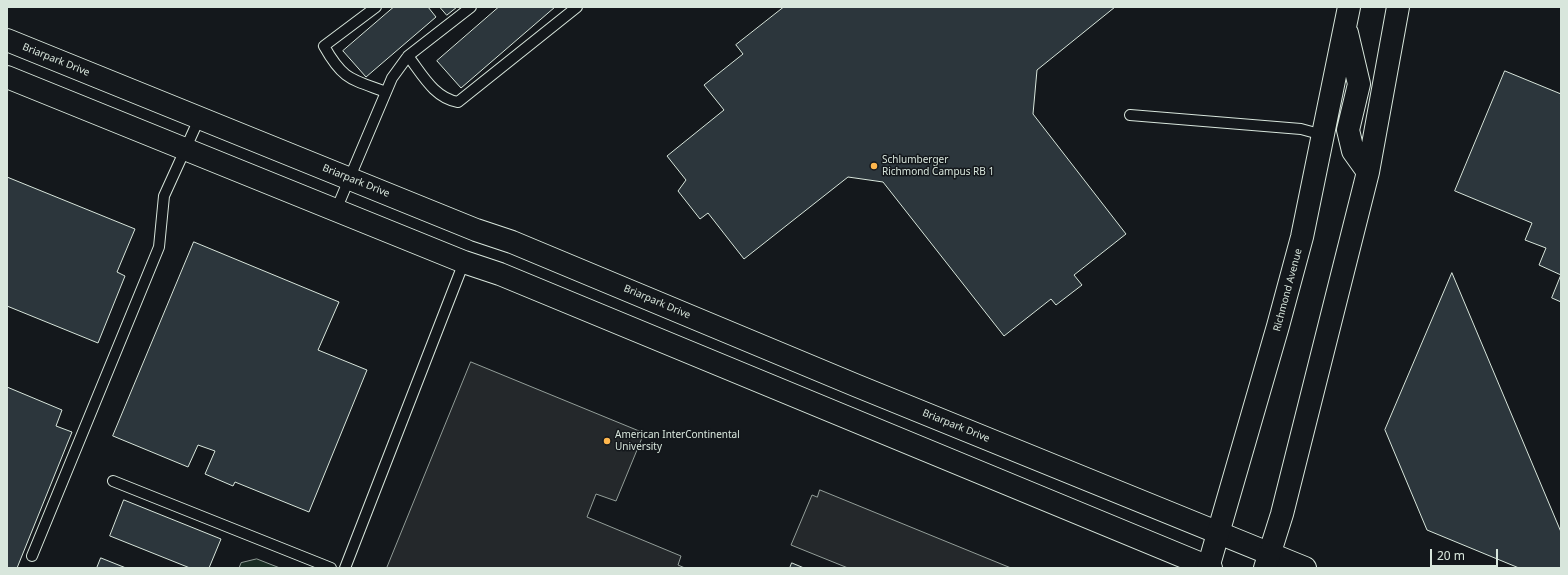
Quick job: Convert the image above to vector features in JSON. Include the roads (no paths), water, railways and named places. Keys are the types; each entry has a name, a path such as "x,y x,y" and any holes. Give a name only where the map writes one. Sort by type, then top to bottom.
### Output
{"street":[{"path":"1267,561 1288,491 1368,172 1398,7"},
{"path":"1347,17 1359,84 1348,130 1353,151 1368,172"},
{"name":"Richmond Avenue","path":"1209,568 1217,532 1280,319 1302,237 1347,17"},
{"name":"Briarpark Drive","path":"7,40 512,242 855,385 1217,532 1267,561 1306,568"},
{"path":"7,77 464,262 500,274 1209,568"}],"lane":[{"path":"376,7 324,46 335,66 348,77 386,92"},
{"path":"336,210 392,78 408,56 471,7"},
{"path":"408,56 439,95 448,101 458,102 577,7"},
{"path":"1130,115 1302,129 1323,135"},
{"path":"32,556 159,247 164,196 186,150 199,118"},
{"path":"345,568 464,262"},
{"path":"113,481 330,568"}],"place":[{"name":"Schlumberger Richmond Campus RB 1","path":"874,166"},
{"name":"American InterContinental University","path":"607,441"}]}
